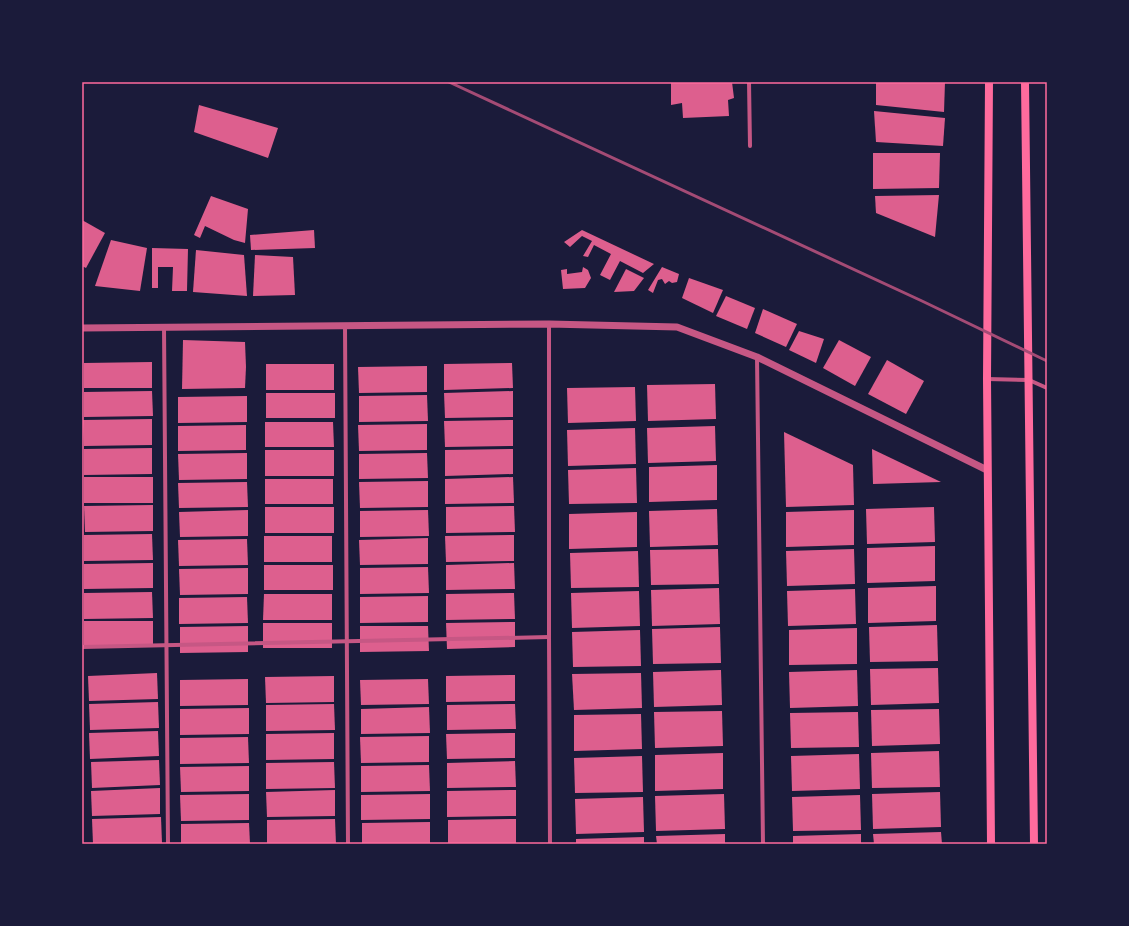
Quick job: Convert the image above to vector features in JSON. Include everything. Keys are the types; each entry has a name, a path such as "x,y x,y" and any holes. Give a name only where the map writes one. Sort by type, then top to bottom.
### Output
{"main road":[{"path":"989,82 987,470 991,844"},
{"path":"1025,82 1034,844"}],"street":[{"path":"749,82 750,146"},
{"path":"549,324 550,844"},
{"path":"82,328 549,324 677,327 757,357 987,470"},
{"path":"345,326 348,844"},
{"path":"164,327 168,844"},
{"path":"757,357 763,844"},
{"path":"987,379 1029,380 1047,388"},
{"path":"82,647 549,637"}],"building":[{"path":"671,82 732,82 734,98 728,100 729,116 683,118 682,103 671,105"},
{"path":"876,82 945,82 944,112 876,105"},
{"path":"199,105 278,128 268,158 194,132"},
{"path":"874,111 945,118 943,146 876,142"},
{"path":"873,153 940,153 939,188 873,189"},
{"path":"939,195 935,237 876,213 875,196"},
{"path":"211,196 248,209 245,243 234,240 205,226 200,238 194,235"},
{"path":"82,220 105,233 86,268 82,266"},
{"path":"314,230 315,248 251,250 250,235"},
{"path":"582,230 654,264 643,273 620,261 610,280 600,275 611,254 594,245 588,257 583,256 592,241 582,236 570,247 564,242"},
{"path":"111,240 147,248 140,291 95,286"},
{"path":"152,248 188,249 187,291 172,291 173,267 158,267 158,288 152,288"},
{"path":"196,250 244,255 247,296 193,292"},
{"path":"255,255 293,257 295,295 253,296"},
{"path":"583,267 588,270 591,278 585,288 563,289 561,270 567,269 567,274 582,272"},
{"path":"662,267 679,274 677,282 672,283 669,281 665,284 662,279 658,280 653,293 648,290"},
{"path":"626,269 644,278 634,291 614,292"},
{"path":"689,278 723,290 713,313 682,298"},
{"path":"726,296 755,308 747,329 716,316"},
{"path":"763,309 797,324 786,347 755,333"},
{"path":"799,331 824,339 816,363 789,350"},
{"path":"183,340 245,342 245,388 182,389"},
{"path":"839,340 871,357 855,386 823,368"},
{"path":"887,360 924,381 906,414 868,394"},
{"path":"152,362 152,388 84,388 84,363"},
{"path":"512,363 513,388 444,390 444,364"},
{"path":"266,364 334,364 334,390 266,390"},
{"path":"427,366 427,392 359,393 358,367"},
{"path":"715,384 716,419 648,421 647,385"},
{"path":"635,387 636,421 568,423 567,388"},
{"path":"152,391 153,416 84,417 84,392"},
{"path":"513,391 513,417 445,418 444,393"},
{"path":"266,393 335,393 335,418 266,418"},
{"path":"427,395 428,421 359,422 359,396"},
{"path":"247,396 247,422 178,423 178,397"},
{"path":"152,419 152,445 84,446 83,420"},
{"path":"513,420 513,446 445,447 444,421"},
{"path":"265,422 333,422 334,447 265,447"},
{"path":"427,424 427,450 359,451 358,425"},
{"path":"246,425 246,450 178,451 178,426"},
{"path":"715,426 716,461 648,463 647,428"},
{"path":"635,428 636,464 568,466 567,430"},
{"path":"784,432 853,465 854,505 786,507"},
{"path":"152,448 152,474 84,475 84,449"},
{"path":"513,449 513,474 445,476 445,450"},
{"path":"872,449 941,482 873,484"},
{"path":"265,450 334,450 334,476 265,476"},
{"path":"247,453 247,479 179,480 178,454"},
{"path":"427,453 428,478 359,479 359,454"},
{"path":"717,465 717,500 649,502 649,467"},
{"path":"636,468 637,503 569,504 568,470"},
{"path":"84,477 153,477 153,503 84,503"},
{"path":"513,477 514,503 445,504 445,479"},
{"path":"265,479 333,479 333,504 265,504"},
{"path":"428,481 428,507 360,508 359,482"},
{"path":"247,482 248,507 179,508 178,483"},
{"path":"153,505 153,531 85,532 84,506"},
{"path":"514,506 515,532 446,533 446,507"},
{"path":"265,507 334,507 334,533 265,533"},
{"path":"934,507 935,542 867,544 866,509"},
{"path":"717,509 718,545 650,547 649,511"},
{"path":"248,510 248,536 180,537 179,512"},
{"path":"428,510 429,536 360,537 360,511"},
{"path":"854,510 854,545 786,547 786,512"},
{"path":"637,512 637,547 569,549 569,514"},
{"path":"152,534 153,560 84,561 84,535"},
{"path":"514,535 514,561 446,562 445,536"},
{"path":"264,536 332,536 332,562 264,562"},
{"path":"428,538 428,564 360,565 359,540"},
{"path":"247,539 248,565 179,566 178,540"},
{"path":"935,546 935,581 867,583 867,548"},
{"path":"718,549 719,584 651,585 650,550"},
{"path":"854,549 855,584 787,586 786,551"},
{"path":"638,551 639,587 571,588 570,553"},
{"path":"153,563 153,588 84,589 84,564"},
{"path":"514,563 515,589 446,590 446,565"},
{"path":"264,565 333,565 333,590 264,590"},
{"path":"428,567 429,593 360,594 360,568"},
{"path":"248,568 248,594 180,595 179,569"},
{"path":"936,586 936,621 868,623 868,588"},
{"path":"719,588 720,624 652,626 651,590"},
{"path":"855,589 856,624 788,626 787,591"},
{"path":"639,591 640,626 572,628 571,593"},
{"path":"152,592 153,618 84,619 84,593"},
{"path":"514,593 515,619 446,620 446,594"},
{"path":"264,594 332,594 332,620 263,620"},
{"path":"428,596 428,622 360,623 360,597"},
{"path":"247,597 248,623 179,624 179,598"},
{"path":"84,621 153,621 153,647 84,647"},
{"path":"515,622 515,647 447,649 446,623"},
{"path":"263,623 332,623 332,648 263,648"},
{"path":"937,625 938,661 870,662 869,627"},
{"path":"248,626 248,652 180,653 180,627"},
{"path":"360,626 428,626 429,651 360,652"},
{"path":"720,627 721,663 653,664 652,629"},
{"path":"857,628 857,664 789,665 789,630"},
{"path":"640,630 641,666 573,667 572,632"},
{"path":"938,668 939,703 871,705 870,669"},
{"path":"721,670 722,705 654,707 653,672"},
{"path":"857,670 858,706 790,708 789,672"},
{"path":"157,673 158,699 89,701 88,676"},
{"path":"641,673 642,708 574,710 572,674"},
{"path":"515,675 515,701 446,702 446,676"},
{"path":"334,676 334,702 266,703 265,677"},
{"path":"248,679 248,705 180,706 180,680"},
{"path":"428,679 429,704 361,705 360,680"},
{"path":"158,702 159,728 90,730 89,704"},
{"path":"334,704 335,730 266,731 266,705"},
{"path":"515,704 516,729 447,730 447,705"},
{"path":"429,707 430,733 361,734 361,709"},
{"path":"249,708 249,734 180,735 180,709"},
{"path":"939,709 940,744 872,746 871,710"},
{"path":"722,711 723,746 655,748 654,712"},
{"path":"858,712 859,747 791,748 790,713"},
{"path":"641,714 642,749 574,751 574,715"},
{"path":"158,731 159,756 90,759 89,733"},
{"path":"334,733 334,759 266,760 266,734"},
{"path":"515,733 515,758 447,759 446,734"},
{"path":"429,736 429,762 361,763 360,737"},
{"path":"248,737 249,763 180,764 180,738"},
{"path":"939,751 940,787 872,788 871,753"},
{"path":"723,753 723,789 655,791 655,755"},
{"path":"859,754 860,789 792,791 791,756"},
{"path":"642,756 643,792 575,793 574,758"},
{"path":"159,760 160,785 92,788 91,762"},
{"path":"515,761 516,787 447,788 447,763"},
{"path":"334,762 335,788 266,789 266,763"},
{"path":"429,765 430,791 361,792 361,766"},
{"path":"249,766 249,791 181,792 180,767"},
{"path":"160,788 160,814 92,816 91,791"},
{"path":"335,790 335,816 267,817 266,792"},
{"path":"516,790 516,816 447,817 447,791"},
{"path":"940,792 941,827 873,829 872,794"},
{"path":"249,794 249,820 181,821 180,795"},
{"path":"430,794 430,819 361,820 361,795"},
{"path":"724,794 725,829 656,831 655,796"},
{"path":"860,795 861,830 793,831 792,797"},
{"path":"643,797 644,832 576,834 575,799"},
{"path":"161,817 162,843 93,844 92,819"},
{"path":"335,819 336,844 267,844 267,820"},
{"path":"516,819 516,844 448,844 448,820"},
{"path":"430,822 430,844 362,844 362,823"},
{"path":"249,823 250,844 181,844 181,824"},
{"path":"941,832 942,844 874,844 873,834"},
{"path":"725,834 725,844 657,844 656,836"},
{"path":"861,834 861,844 793,844 793,836"},
{"path":"644,837 644,844 576,844 576,839"}],"railway":[{"path":"449,82 922,301 1047,361"}]}
